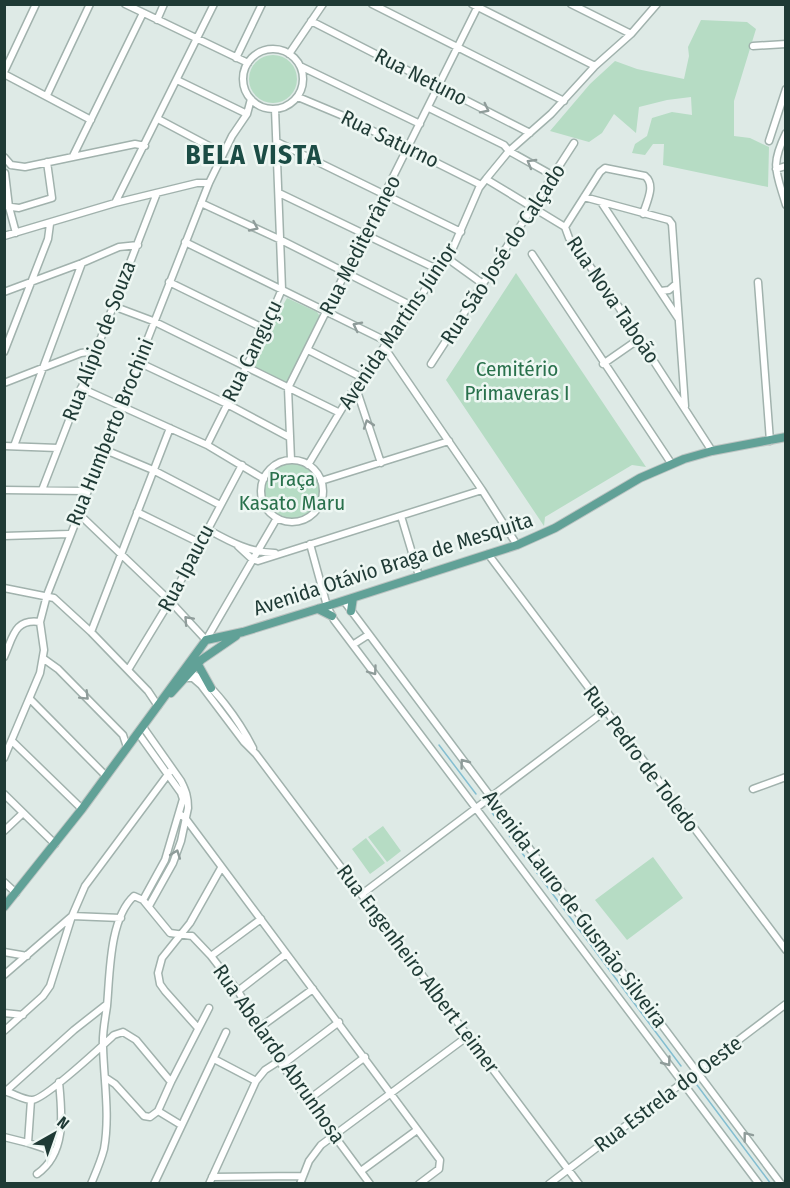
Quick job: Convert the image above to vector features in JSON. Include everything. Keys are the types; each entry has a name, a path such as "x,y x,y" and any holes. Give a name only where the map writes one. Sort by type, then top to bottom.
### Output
{"main road":[{"name":"Avenida Otávio Braga de Mesquita","path":"206,640 243,632 349,600 517,545 555,528 640,478 671,463 712,451 786,437"},
{"path":"349,600 351,611"},
{"path":"318,609 332,616"},
{"name":"Avenida Otávio Braga de Mesquita","path":"196,663 243,632"},
{"path":"184,674 196,663 206,640"},
{"path":"4,908 184,674 206,640"},
{"path":"196,663 211,688"}],"street":[{"path":"36,4 4,73 91,120"},
{"path":"47,95 90,4"},
{"path":"125,4 248,63"},
{"path":"156,20 164,4"},
{"path":"115,203 214,4"},
{"path":"236,58 262,4"},
{"path":"289,54 322,4"},
{"path":"372,4 564,100"},
{"path":"572,4 631,34"},
{"name":"Avenida Martins Júnior","path":"308,465 355,385 414,307 447,258 484,182 509,151 564,100 595,66 631,34 657,4"},
{"path":"477,5 595,66"},
{"name":"Rua Mediterrâneo","path":"288,388 440,86 477,5"},
{"path":"73,156 142,14"},
{"name":"Rua Netuno","path":"311,21 530,133"},
{"path":"753,46 786,44"},
{"path":"300,66 303,80 298,97 288,106 275,109 262,107 250,99 243,82 248,63 254,56 268,50 279,50 289,54 300,66 420,124"},
{"path":"177,80 247,114 262,107"},
{"path":"769,141 786,89"},
{"name":"Rua Saturno","path":"298,97 332,110 408,148 484,182"},
{"name":"Rua Humberto Brochini","path":"4,758 30,699 44,658 40,622 46,595 208,185 222,153 247,114 250,99"},
{"path":"429,108 504,145 509,151 552,176"},
{"name":"Rua Canguçu","path":"207,446 282,290 275,109"},
{"path":"158,119 222,153"},
{"path":"786,133 776,154 776,169 786,204"},
{"path":"277,142 461,232"},
{"name":"Rua São José do Calçado","path":"431,364 574,143"},
{"path":"4,157 11,165 25,167 135,144 145,146"},
{"path":"7,206 19,208 52,198 47,162"},
{"path":"11,165 4,173 7,206 16,233"},
{"path":"776,169 786,166"},
{"path":"565,227 600,172 605,168 645,176 651,182 643,213"},
{"path":"124,201 132,172"},
{"name":"Rua Nova Taboão","path":"484,182 533,207 565,227 569,238 667,379 712,451"},
{"path":"4,236 115,203 197,183 208,185"},
{"name":"Rua Alípio de Souza","path":"42,490 157,193"},
{"path":"279,193 439,270"},
{"path":"584,197 669,220 673,227 686,410"},
{"path":"601,202 679,318"},
{"path":"201,203 281,240 414,307"},
{"path":"612,219 615,206"},
{"path":"4,352 8,336 48,239 50,224"},
{"path":"185,242 326,311 386,344 517,545"},
{"path":"4,292 119,247 138,245"},
{"path":"532,254 671,463"},
{"path":"447,258 483,284"},
{"path":"14,446 82,263"},
{"path":"169,282 264,329"},
{"path":"758,282 770,441"},
{"path":"660,291 669,290 676,284"},
{"path":"113,306 153,321 338,412"},
{"path":"603,363 639,339"},
{"path":"308,350 361,377"},
{"path":"4,383 86,351 96,351"},
{"path":"72,356 84,358 91,363"},
{"path":"138,363 227,404 289,436"},
{"path":"667,379 674,379 683,374"},
{"path":"355,385 381,462"},
{"path":"81,388 207,446 264,479"},
{"path":"288,388 291,460"},
{"path":"91,632 170,428"},
{"path":"321,481 449,441"},
{"path":"4,446 58,448"},
{"path":"103,449 153,470 220,505"},
{"path":"291,460 308,465 315,470 321,481 322,499 314,513 299,521 284,521 277,518 265,504 262,493 264,479 273,467 291,460"},
{"name":"Rua Ipaucu","path":"128,670 170,601 242,465"},
{"path":"4,490 86,491"},
{"path":"238,546 252,559 258,561 482,490"},
{"path":"137,512 200,543"},
{"path":"78,513 170,601 206,640 277,518"},
{"path":"401,516 419,576"},
{"path":"207,529 238,546 256,551 279,553"},
{"path":"4,536 69,534"},
{"name":"Avenida Lauro de Gusmão Silveira","path":"310,544 327,606 332,616 759,1184"},
{"path":"498,551 499,567"},
{"name":"Rua Pedro de Toledo","path":"488,554 786,950"},
{"path":"4,588 46,595 59,602 161,703"},
{"name":"Avenida Lauro de Gusmão Silveira","path":"351,611 781,1184"},
{"path":"4,657 18,627 27,621 40,622"},
{"path":"354,644 368,635"},
{"path":"44,658 58,669 123,735 127,747"},
{"name":"Rua Engenheiro Albert Leimer","path":"184,674 201,678 211,688 248,739 256,754"},
{"name":"Rua Engenheiro Albert Leimer","path":"184,674 201,685 256,754 579,1184"},
{"path":"30,699 106,776"},
{"path":"362,894 605,711"},
{"path":"123,735 139,732 170,771 182,796 181,841 173,863 149,906"},
{"path":"12,741 81,809"},
{"path":"4,1031 43,996 50,986 72,916 85,886 170,771"},
{"path":"753,789 786,777"},
{"path":"4,794 55,844"},
{"path":"4,831 23,813"},
{"path":"183,816 440,1160 439,1169 419,1184"},
{"path":"91,1184 104,1148 106,1078 102,1046 110,962 116,933 130,900 134,896 143,900 165,860 183,816"},
{"path":"198,1028 170,997 158,978 158,973 162,958 182,935 221,868"},
{"path":"4,882 16,893"},
{"name":"Rua Abelardo Abrunhosa","path":"143,900 170,933 195,938 211,956 238,991 280,1063 370,1184"},
{"path":"4,975 72,916 121,918"},
{"path":"211,956 261,919"},
{"path":"4,952 27,956"},
{"path":"238,991 286,954"},
{"path":"259,1028 313,988"},
{"path":"107,1004 5,1091 31,1100 41,1096 119,1033 131,1035 171,1083"},
{"name":"Rua Estrela do Oeste","path":"549,1184 786,1004"},
{"path":"106,1078 115,1084 146,1117 150,1117 158,1111 209,1008"},
{"path":"4,1013 23,1014"},
{"path":"303,1176 211,1180 256,1080 265,1070 280,1063 339,1022"},
{"path":"155,1183 226,1032"},
{"path":"300,1184 315,1152 334,1135 468,1036"},
{"path":"309,1100 365,1057"},
{"path":"214,1059 256,1080"},
{"path":"37,1174 55,1152 60,1134 62,1116 59,1082"},
{"path":"28,1143 31,1100"},
{"path":"158,1111 182,1125"},
{"path":"361,1171 417,1130"},
{"path":"4,1137 55,1152"},
{"path":"244,1178 253,1184"}],"green space":[{"path":"701,20 747,22 756,29 734,101 734,136 750,138 769,147 768,187 663,165 664,144 653,144 645,155 632,153 635,144 647,136 652,118 672,112 692,115 691,97 639,107 636,133 614,114 602,133 589,142 550,131 590,84 615,61 637,69 684,79 689,56 688,47"},
{"path":"268,55 278,55 293,65 297,79 296,88 287,99 278,103 268,103 253,93 249,84 249,74 259,59"},
{"name":"Cemitério Primaveras I","path":"516,273 646,467 632,465 545,517 544,526 446,380"},
{"path":"287,298 317,312 321,318 288,382 280,382 253,367 252,361"},
{"name":"Praça Kasato Maru","path":"292,460 314,469 323,491 314,513 292,522 270,513 261,491 270,469"},
{"path":"383,826 401,851 387,862 368,837"},
{"path":"366,838 385,863 370,874 352,849"},
{"path":"653,857 683,898 627,940 595,900"}],"waterway":[{"path":"439,745 476,794"},
{"path":"490,810 681,1066"},
{"path":"697,1085 771,1184"}],"district":[{"name":"BELA VISTA","path":"254,155"}]}
